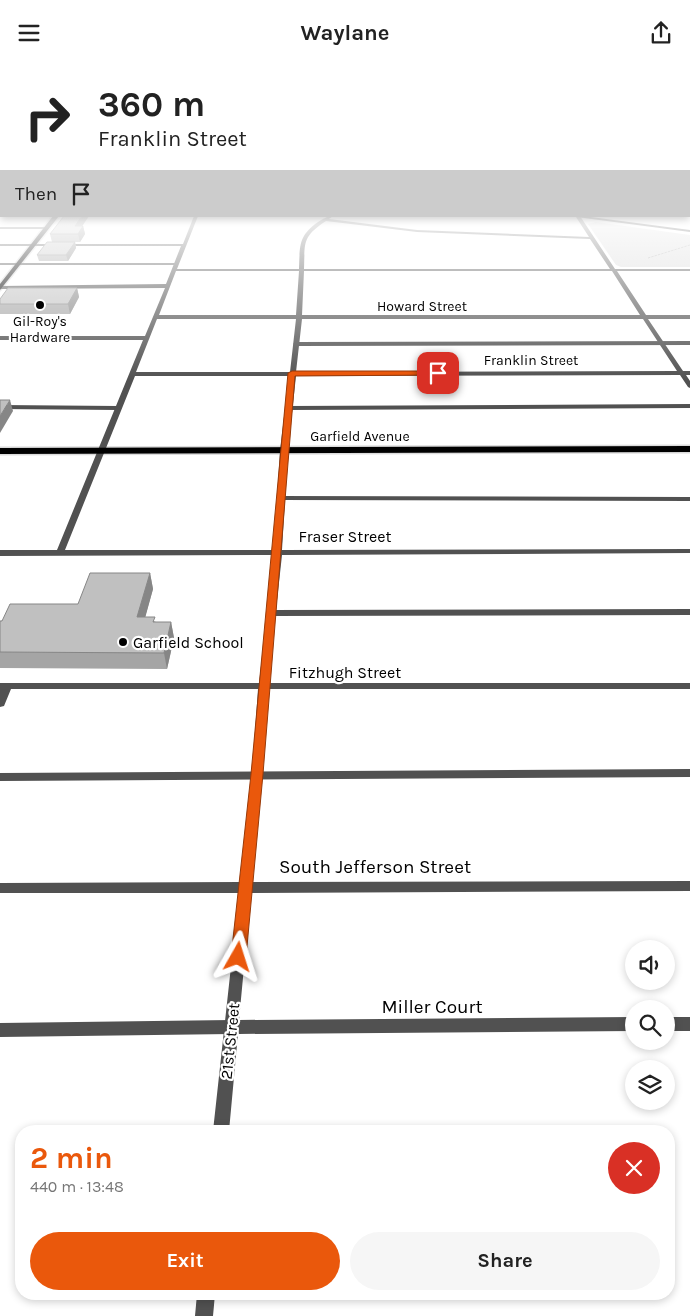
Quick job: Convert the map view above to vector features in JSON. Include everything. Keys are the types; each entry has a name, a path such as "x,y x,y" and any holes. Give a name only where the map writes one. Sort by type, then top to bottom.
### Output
{"main road":[{"path":"0,287 19,264"},
{"name":"Garfield Avenue","path":"0,451 690,449"}],"street":[{"path":"60,553 176,263"},
{"name":"21st Street","path":"222,1125 257,774 263,687 278,551 284,450 299,317 302,263"},
{"path":"608,263 690,386"},
{"path":"0,264 302,270 690,270"},
{"path":"0,287 167,286"},
{"name":"Howard Street","path":"154,317 690,317"},
{"path":"0,338 146,338"},
{"path":"296,344 690,343"},
{"name":"Franklin Street","path":"132,374 690,373"},
{"path":"288,408 690,406"},
{"path":"0,407 118,407"},
{"path":"281,498 690,499"},
{"name":"Fraser Street","path":"0,553 690,551"},
{"path":"271,613 690,612"},
{"name":"Fitzhugh Street","path":"4,687 690,685"},
{"path":"0,703 4,687"},
{"path":"0,777 257,774 690,773"},
{"name":"South Jefferson Street","path":"0,888 690,886"},
{"name":"Miller Court","path":"0,1030 625,1024"},
{"path":"675,1024 690,1024"},
{"path":"204,1316 205,1300"}],"shaded area":[{"path":"615,263 690,263 690,267 621,267"}],"building":[{"path":"8,288 77,288 68,304 0,304 0,299"},
{"path":"0,400 10,400 0,416"},
{"path":"90,573 150,573 137,617 155,617 153,622 171,622 164,653 0,652 0,621 2,621 10,604 78,604"}],"place":[{"name":"Gil-Roy's Hardware","path":"40,305"},
{"name":"Garfield School","path":"123,642"}],"route":[{"path":"238,957 257,774 263,687 278,551 277,542 284,450 292,373 438,373"}]}
